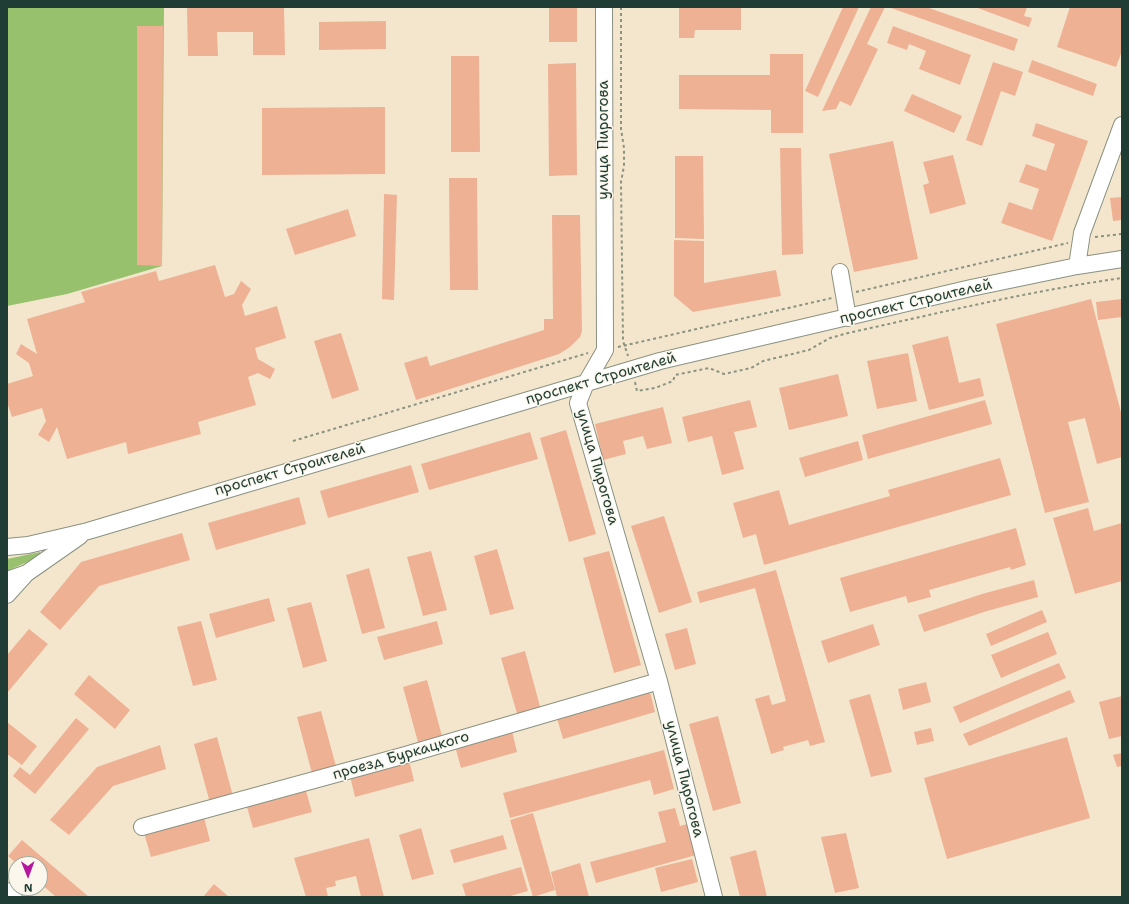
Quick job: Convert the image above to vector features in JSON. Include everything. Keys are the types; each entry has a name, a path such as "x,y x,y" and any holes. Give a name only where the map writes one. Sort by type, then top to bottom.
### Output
{"street":[{"name":"улица Пирогова","path":"604,7 605,350 586,383 578,403 659,681 714,897"},
{"path":"1077,266 1081,239 1122,125"},
{"name":"проспект Строителей","path":"88,531 660,361 971,288 1077,266 1122,259"},
{"path":"840,272 848,318"},
{"path":"7,547 28,545 88,531"},
{"path":"7,596 27,573 88,531"},
{"path":"7,580 27,573"},
{"name":"проезд Буркацкого","path":"142,827 402,756 659,681"},
{"path":"7,891 14,897"}],"path":[{"path":"621,7 621,129 624,148 624,166 621,182 623,340 626,345 637,390 655,388 673,381 675,375 709,368 724,374 751,368 763,361 809,350 830,338 848,333 975,305 1087,283 1122,278"},
{"path":"293,441 586,354 1081,239 1122,234"}],"green space":[{"path":"7,7 164,7 162,266 67,294 7,306"},
{"path":"40,552 41,555 38,557 7,571 7,559"}],"building":[{"path":"187,7 284,7 285,55 253,55 253,32 217,32 218,56 188,56"},
{"path":"549,7 577,7 577,42 549,42"},
{"path":"679,7 741,7 741,30 695,30 694,38 679,38"},
{"path":"843,7 859,7 818,97 805,91"},
{"path":"871,7 885,7 867,44 878,49 851,106 840,101 836,109 822,111"},
{"path":"888,7 926,7 1018,39 1014,51"},
{"path":"975,7 1027,7 1024,16 1032,18 1029,27"},
{"path":"1070,7 1122,7 1122,51 1116,67 1057,47"},
{"path":"386,21 386,49 319,50 319,22"},
{"path":"137,26 163,26 162,266 137,265"},
{"path":"893,26 971,55 960,85 919,69 926,51 909,44 907,50 887,43"},
{"path":"770,54 803,54 803,133 771,133 771,110 679,109 679,75 770,75"},
{"path":"451,56 479,56 480,152 451,152"},
{"path":"1032,60 1097,84 1093,96 1028,72"},
{"path":"993,62 1023,72 1015,96 1001,91 982,146 966,140"},
{"path":"576,63 577,175 549,176 548,64"},
{"path":"912,94 962,116 954,133 904,111"},
{"path":"385,107 385,174 262,175 262,108"},
{"path":"1036,123 1088,141 1052,241 1001,223 1009,202 1032,210 1039,189 1019,182 1026,164 1046,171 1055,144 1032,136"},
{"path":"893,141 918,259 854,272 829,154"},
{"path":"780,148 801,148 803,254 782,255"},
{"path":"953,155 966,204 930,214 923,185 929,183 923,162"},
{"path":"675,156 703,156 704,239 675,238"},
{"path":"449,178 477,178 478,290 450,290"},
{"path":"384,194 397,195 394,300 382,299"},
{"path":"1122,197 1122,220 1113,221 1110,198"},
{"path":"348,209 356,236 295,255 286,229"},
{"path":"552,215 580,215 582,331 580,337 570,347 559,354 416,400 404,363 427,356 430,366 544,330 544,319 553,319"},
{"path":"674,240 704,241 704,283 776,270 781,296 693,312 674,296"},
{"path":"215,265 225,297 234,294 241,281 251,289 242,305 245,316 277,306 286,338 255,348 258,359 275,369 270,379 258,373 248,377 256,405 198,422 201,434 128,454 126,442 67,459 57,427 49,442 38,435 46,421 42,408 12,417 7,402 7,384 33,376 29,363 16,354 21,344 37,354 27,319 85,302 81,292 156,271 159,281"},
{"path":"1091,299 1122,416 1122,457 1097,464 1085,418 1068,422 1089,502 1045,513 996,324"},
{"path":"1122,299 1122,317 1098,320 1096,302"},
{"path":"341,333 359,390 332,399 314,341"},
{"path":"948,336 959,383 980,378 984,396 929,410 912,345"},
{"path":"908,353 917,401 877,409 867,361"},
{"path":"838,374 848,416 789,430 779,388"},
{"path":"750,400 757,427 734,432 744,469 722,475 712,436 688,442 682,417"},
{"path":"985,400 992,424 868,459 862,435"},
{"path":"663,407 672,443 647,449 643,436 623,441 626,454 603,460 595,424"},
{"path":"566,430 596,534 569,542 540,438"},
{"path":"530,432 538,459 429,490 421,464"},
{"path":"858,441 863,460 805,477 799,458"},
{"path":"1000,458 1011,495 764,565 756,534 743,538 733,503 779,490 789,525 890,496 888,490"},
{"path":"411,465 419,492 328,518 320,491"},
{"path":"299,497 306,524 216,550 208,523"},
{"path":"1088,508 1094,531 1122,523 1122,581 1075,594 1053,518"},
{"path":"664,516 692,602 659,613 631,526"},
{"path":"1016,528 1026,565 1011,570 1010,567 929,590 931,597 908,603 906,596 850,612 840,578"},
{"path":"182,533 190,560 99,586 60,630 40,612 81,562"},
{"path":"497,549 514,609 490,615 474,556"},
{"path":"431,551 447,610 423,616 407,557"},
{"path":"609,551 641,665 614,673 583,558"},
{"path":"369,568 385,628 362,634 346,575"},
{"path":"776,570 825,742 810,746 808,740 783,747 784,750 771,754 755,699 769,695 772,705 786,701 755,588 700,603 697,592"},
{"path":"1034,580 1038,597 987,611 924,632 918,615 982,594"},
{"path":"269,598 275,621 216,638 209,614"},
{"path":"311,602 327,661 303,668 287,608"},
{"path":"1042,610 1047,622 991,646 986,634"},
{"path":"201,621 217,680 193,686 177,627"},
{"path":"437,621 443,644 384,660 377,637"},
{"path":"873,624 880,645 828,663 821,641"},
{"path":"687,628 696,664 675,670 665,634"},
{"path":"29,629 48,644 7,693 7,655"},
{"path":"1048,632 1057,654 1001,678 991,655"},
{"path":"525,651 541,710 518,717 501,658"},
{"path":"1059,663 1066,678 960,723 953,707"},
{"path":"89,675 130,710 115,729 74,694"},
{"path":"427,680 443,740 419,746 403,687"},
{"path":"926,682 931,702 903,710 898,689"},
{"path":"649,688 655,712 563,739 556,715"},
{"path":"1070,690 1075,702 969,746 963,734"},
{"path":"870,694 892,772 871,777 849,700"},
{"path":"1122,696 1122,736 1109,739 1099,702"},
{"path":"321,711 337,770 313,777 297,717"},
{"path":"718,716 741,803 713,811 689,724"},
{"path":"76,718 89,729 35,794 13,776 20,767 30,775"},
{"path":"7,722 37,746 22,765 7,754"},
{"path":"931,728 934,741 917,745 914,732"},
{"path":"512,731 517,752 461,768 455,746"},
{"path":"217,737 233,796 210,803 194,744"},
{"path":"1067,737 1090,818 947,859 924,778"},
{"path":"160,745 166,769 113,786 69,835 50,820 97,767"},
{"path":"664,750 674,789 654,795 650,780 510,818 503,793"},
{"path":"1122,753 1122,766 1117,767 1113,755"},
{"path":"409,760 414,781 355,797 350,776"},
{"path":"306,791 312,812 253,828 247,807"},
{"path":"675,808 680,826 687,824 696,855 596,883 590,862 666,842 658,812"},
{"path":"533,813 555,890 533,897 510,820"},
{"path":"204,817 210,841 151,857 144,833"},
{"path":"421,828 434,874 412,880 399,835"},
{"path":"846,833 859,888 835,893 821,837"},
{"path":"503,835 507,849 454,863 450,850"},
{"path":"369,838 384,897 361,897 356,876 335,881 336,886 326,888 328,897 306,897 294,858"},
{"path":"22,840 41,856 8,856"},
{"path":"756,850 767,897 740,897 730,857"},
{"path":"692,859 698,882 661,892 655,868"},
{"path":"48,862 89,897 56,897 48,890"},
{"path":"580,863 589,897 557,897 551,872"},
{"path":"521,867 528,891 507,897 466,897 462,884"},
{"path":"214,884 229,897 203,897"}]}
